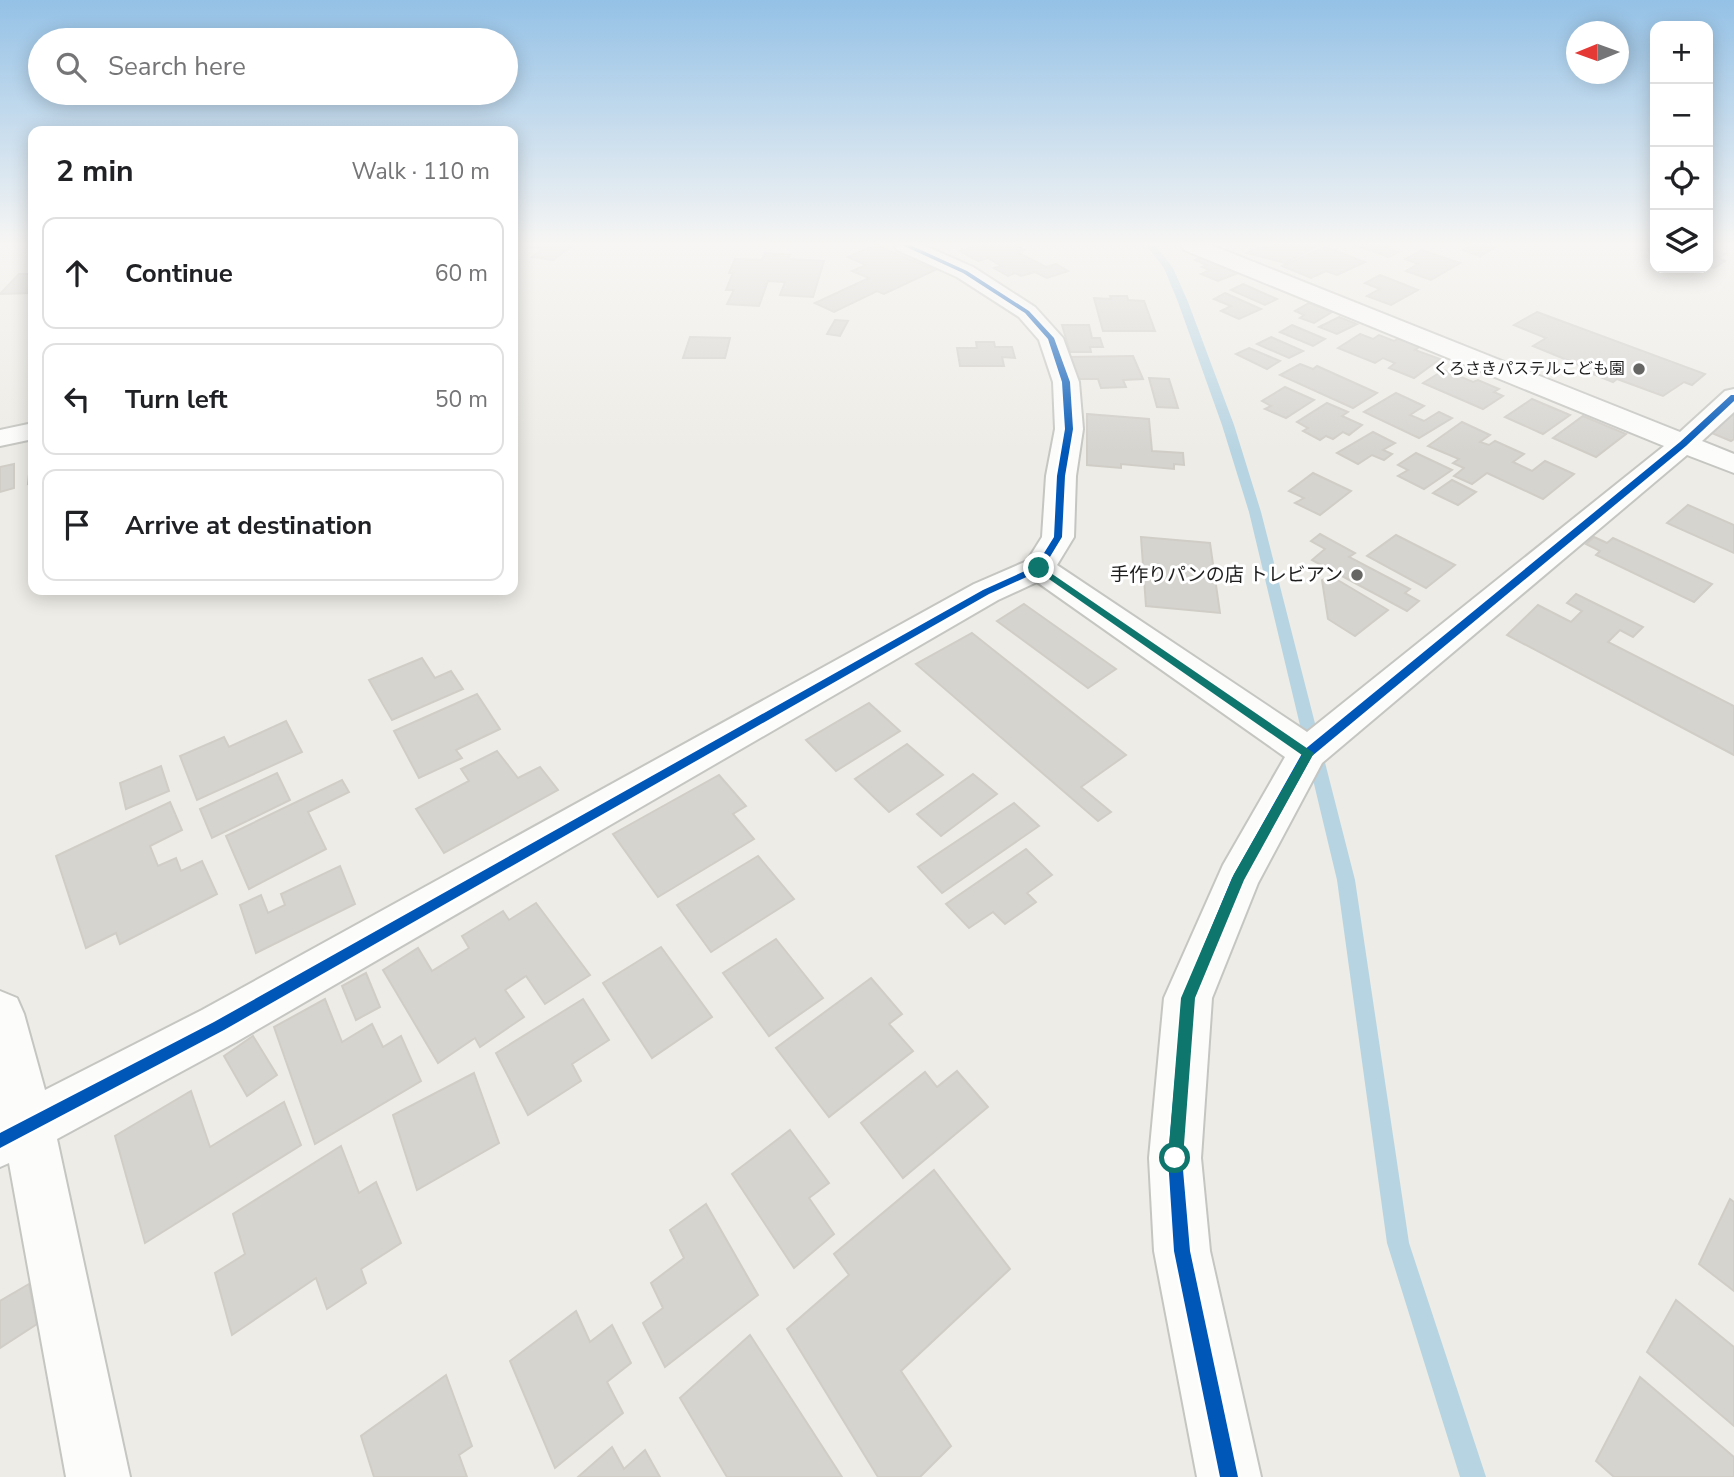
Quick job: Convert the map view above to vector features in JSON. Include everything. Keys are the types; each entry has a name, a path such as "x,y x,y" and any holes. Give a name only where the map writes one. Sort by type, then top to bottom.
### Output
{"street":[{"path":"14,1133 219,1026 974,599 1039,568 1058,537 1061,476 1069,429 1066,382 1051,338 1029,314"},
{"path":"1365,314 1734,464"},
{"path":"1230,1477 1182,1251 1175,1158 1188,998 1238,878 1308,753 1348,723 1683,444 1734,397"},
{"path":"0,438 28,432"},
{"path":"1039,568 1308,753"},
{"path":"0,1014 14,1133 98,1477"}],"building":[{"path":"1098,314 1149,314 1155,331 1103,331"},
{"path":"1228,314 1250,314 1239,319"},
{"path":"1302,314 1329,314 1314,323 1300,318 1304,315"},
{"path":"1534,314 1542,314 1705,374 1692,385 1684,382 1663,396 1617,379 1613,382 1590,373 1594,371 1533,346 1546,338 1514,325"},
{"path":"1339,317 1357,324 1337,334 1319,327"},
{"path":"835,320 848,321 840,336 827,334"},
{"path":"1062,325 1089,325 1092,338 1100,338 1103,347 1090,347 1091,352 1070,352"},
{"path":"1292,325 1325,339 1313,346 1280,332"},
{"path":"1360,334 1373,339 1379,335 1394,341 1401,337 1422,345 1415,350 1440,359 1414,378 1389,368 1395,363 1383,358 1375,363 1338,348"},
{"path":"690,337 730,338 725,358 683,358"},
{"path":"1271,337 1303,351 1289,358 1257,344"},
{"path":"976,342 994,342 995,347 1012,347 1015,358 1002,357 1004,366 960,366 957,348 977,348"},
{"path":"1249,348 1280,361 1267,369 1236,354"},
{"path":"1133,356 1143,379 1123,380 1126,387 1101,388 1098,379 1076,379 1069,357"},
{"path":"1300,364 1313,369 1317,366 1377,393 1353,408 1280,375"},
{"path":"1444,370 1499,389 1494,392 1503,396 1483,409 1423,383"},
{"path":"1149,378 1169,379 1178,408 1157,407"},
{"path":"1285,387 1314,400 1286,418 1265,409 1271,406 1262,401"},
{"path":"1396,393 1424,406 1410,415 1424,421 1439,412 1452,418 1419,438 1364,412"},
{"path":"1532,399 1570,415 1543,434 1505,417"},
{"path":"1327,403 1348,412 1342,416 1362,425 1349,435 1343,432 1333,439 1326,436 1320,440 1303,431 1308,428 1297,422"},
{"path":"1734,410 1734,439 1731,441 1707,431"},
{"path":"1087,414 1149,419 1152,451 1183,453 1184,465 1174,464 1174,469 1121,464 1121,468 1087,465"},
{"path":"1583,416 1626,434 1596,457 1553,438"},
{"path":"1462,422 1490,435 1480,442 1489,445 1495,441 1524,454 1513,462 1532,471 1545,461 1574,474 1543,499 1487,473 1472,484 1454,476 1464,468 1453,463 1459,459 1428,446"},
{"path":"1373,432 1395,443 1383,450 1392,454 1384,460 1372,455 1358,464 1337,453"},
{"path":"1416,453 1452,470 1424,489 1398,476 1408,470 1398,465"},
{"path":"14,464 14,488 0,492 0,467"},
{"path":"1313,473 1351,491 1320,515 1295,503 1304,498 1289,491"},
{"path":"1452,480 1476,492 1458,505 1433,493"},
{"path":"1688,505 1734,525 1734,553 1667,523"},
{"path":"1320,534 1355,553 1349,557 1410,589 1405,593 1419,601 1407,611 1312,560 1325,549 1311,541"},
{"path":"1396,535 1455,565 1426,588 1367,556"},
{"path":"1141,537 1210,543 1220,613 1146,606"},
{"path":"1594,537 1607,543 1613,538 1712,584 1694,602 1596,555 1600,551 1586,544"},
{"path":"1331,576 1388,610 1355,636 1328,619 1322,580"},
{"path":"1576,594 1643,627 1633,637 1620,630 1608,642 1734,706 1734,755 1507,635 1538,605 1571,622 1582,611 1567,603"},
{"path":"1024,604 1116,669 1088,688 997,621"},
{"path":"972,633 1126,755 1081,787 1111,812 1098,821 916,664"},
{"path":"422,658 435,678 451,671 463,689 392,720 369,680"},
{"path":"477,694 500,729 456,750 462,758 419,778 394,731"},
{"path":"869,703 900,731 836,771 806,740"},
{"path":"286,721 302,752 197,800 180,756 224,737 229,747"},
{"path":"907,744 943,775 889,812 855,779"},
{"path":"497,751 518,778 540,767 558,790 444,853 416,809 469,781 461,769"},
{"path":"161,766 169,791 126,809 120,783"},
{"path":"277,773 290,800 212,838 200,809"},
{"path":"973,774 997,794 941,836 917,814"},
{"path":"719,775 746,806 733,814 754,839 658,897 613,834"},
{"path":"342,780 349,792 308,812 326,849 249,889 226,836"},
{"path":"170,802 182,830 150,846 158,866 176,858 181,871 202,861 217,894 120,944 116,933 86,948 56,856"},
{"path":"1014,803 1039,826 942,893 918,867"},
{"path":"1026,849 1052,875 1027,893 1036,902 1005,924 993,912 969,928 946,904"},
{"path":"758,856 794,899 711,952 677,905"},
{"path":"340,866 355,904 256,953 240,905 261,895 268,913 285,905 281,894"},
{"path":"536,903 590,975 545,1004 526,976 505,990 524,1017 480,1047 475,1038 438,1063 383,970 418,948 432,971 469,948 462,936 503,911 509,920"},
{"path":"776,939 823,998 769,1036 723,973"},
{"path":"661,947 712,1017 652,1058 603,983"},
{"path":"366,973 380,1007 356,1020 342,986"},
{"path":"871,978 902,1014 889,1024 913,1051 829,1117 776,1048"},
{"path":"325,999 342,1042 372,1024 383,1047 401,1036 421,1081 315,1144 274,1027"},
{"path":"583,999 609,1040 572,1064 581,1081 528,1115 496,1053"},
{"path":"253,1036 277,1075 247,1096 224,1056"},
{"path":"957,1071 988,1107 903,1178 861,1123 925,1072 937,1087"},
{"path":"474,1073 499,1143 417,1190 393,1115"},
{"path":"191,1091 210,1147 284,1102 301,1145 145,1243 115,1136"},
{"path":"790,1130 829,1183 809,1198 834,1234 794,1268 732,1174"},
{"path":"341,1146 359,1193 376,1182 401,1243 361,1269 366,1283 327,1309 316,1278 232,1335 215,1273 245,1254 233,1214"},
{"path":"934,1170 1010,1269 901,1371 951,1446 920,1477 878,1477 787,1329 849,1275 834,1254"},
{"path":"1730,1199 1734,1202 1734,1291 1699,1264"},
{"path":"706,1204 758,1295 665,1367 643,1323 663,1308 651,1283 684,1258 670,1230"},
{"path":"29,1284 37,1324 0,1348 0,1301"},
{"path":"1676,1300 1734,1347 1734,1426 1647,1352"},
{"path":"576,1311 590,1342 612,1325 631,1363 607,1382 623,1413 555,1468 510,1361"},
{"path":"750,1335 842,1477 727,1477 680,1398"},
{"path":"446,1375 472,1446 459,1455 467,1477 374,1477 361,1436"},
{"path":"1640,1377 1734,1457 1734,1477 1614,1477 1596,1461"},
{"path":"612,1447 624,1469 645,1450 660,1477 578,1477"}],"waterway":[{"path":"1187,314 1228,425 1255,512 1346,880 1398,1243 1473,1477"}],"cycle path":[{"path":"0,1141 219,1026 986,592 1039,568 1058,537 1061,476 1069,429 1066,382 1051,338 1029,314"},
{"path":"1229,1477 1182,1251 1175,1158 1188,998 1238,878 1308,753 1683,444 1734,397"}],"place":[{"name":"くろさきパステルこども園","path":"1639,369"},
{"name":"手作りパンの店 トレビアン","path":"1357,575"}],"route":[{"path":"1039,568 1308,753 1238,878 1188,998 1175,1158"}]}
